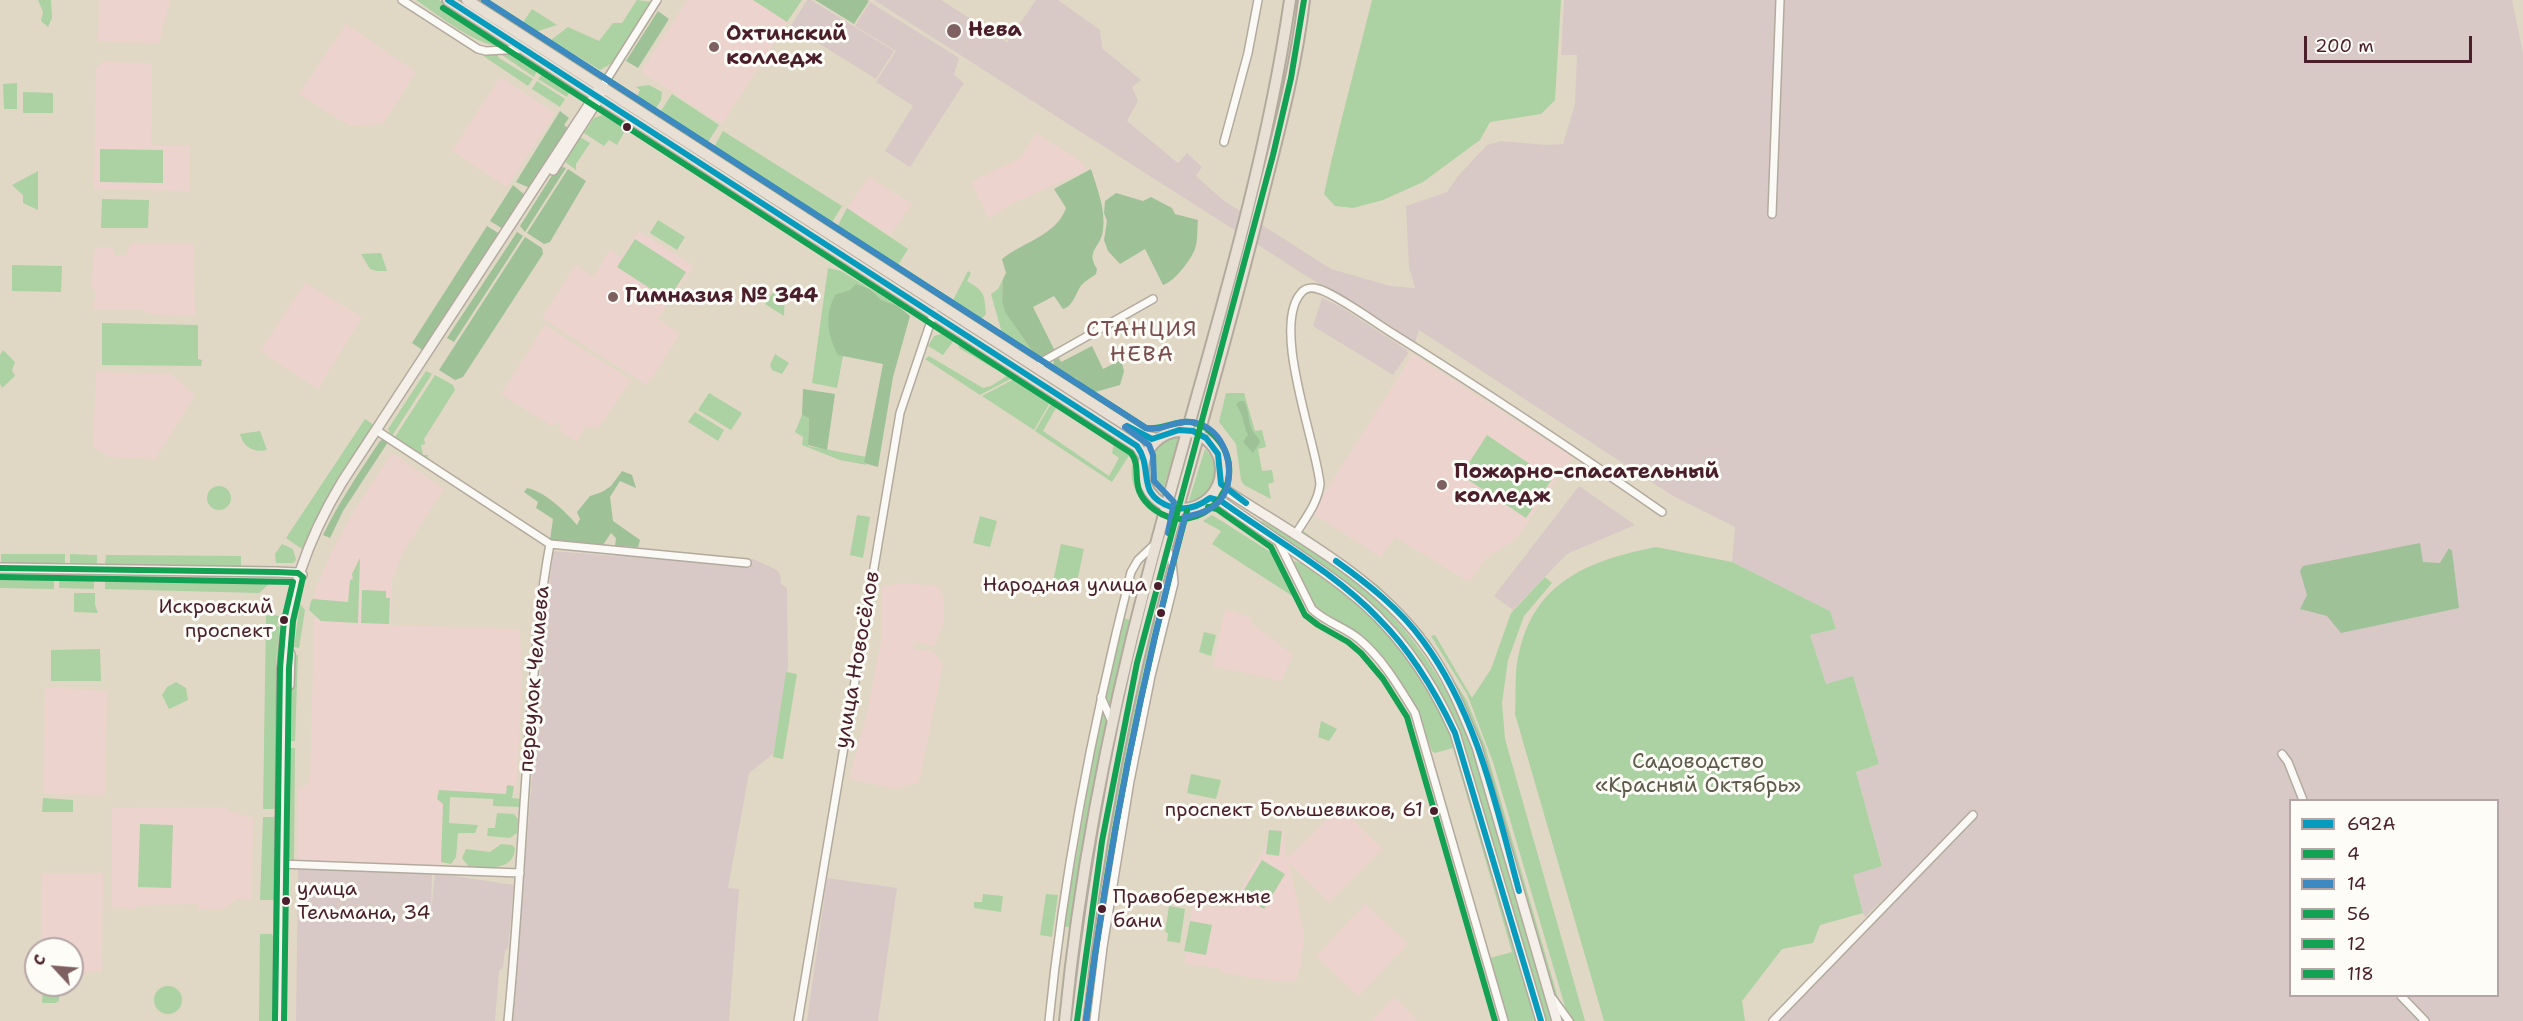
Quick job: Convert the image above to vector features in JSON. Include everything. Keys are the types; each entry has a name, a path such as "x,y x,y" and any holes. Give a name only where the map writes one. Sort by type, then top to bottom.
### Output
{"main road":[{"path":"448,0 482,16 936,309 1137,446 1145,458"},
{"path":"467,0 482,16 524,49 598,93"},
{"path":"1065,1021 1075,943 1113,724 1156,544 1252,187 1272,103 1290,0"},
{"path":"1077,1021 1086,944 1107,813 1136,671 1280,131 1304,0"},
{"path":"936,309 1037,368 1143,436 1157,439"},
{"path":"1188,430 1200,434 1214,446 1219,454 1220,480 1210,498 1196,507 1178,509 1166,506 1148,489 1143,471 1145,458 1157,439 1169,432 1188,430"}],"street":[{"path":"402,0 478,49 486,51 524,49"},
{"path":"284,1021 283,659 287,621 299,576 322,517 657,0"},
{"path":"1224,142 1248,53 1258,0"},
{"path":"1772,214 1780,0"},
{"path":"1295,535 1319,493 1320,484 1291,348 1293,315 1299,297 1308,288 1325,292 1573,451 1662,512"},
{"path":"1037,368 1045,360 1153,299"},
{"name":"улица Новосёлов","path":"798,1021 900,413 936,309"},
{"path":"379,432 550,544 747,563"},
{"path":"1220,480 1227,491 1362,580 1386,601 1422,640 1447,680 1477,747 1557,1021"},
{"path":"1210,498 1221,501 1346,589 1366,606 1407,650 1437,695 1458,743 1541,1021"},
{"path":"1278,541 1312,609 1351,633 1368,648 1387,670 1415,713 1504,1021"},
{"name":"переулок Челиева","path":"508,1021 534,647 550,544"},
{"path":"1049,1021 1069,868 1101,697 1131,572 1138,560 1156,544"},
{"path":"1094,1021 1103,947 1130,781 1151,676 1174,583 1172,561 1167,548"},
{"path":"0,568 299,576"},
{"path":"0,574 299,576"},
{"path":"1101,697 1113,724"},
{"path":"2282,754 2288,762 2302,799"},
{"path":"1773,1021 1973,815"},
{"path":"283,864 520,873"},
{"path":"278,1021 283,864"},
{"path":"1549,994 1569,1021"},
{"path":"2402,997 2425,1021"}],"shaded area":[{"path":"99,0 170,0 159,43 98,42"},
{"name":"Охтинский колледж","path":"687,0 802,0 722,124 641,72"},
{"path":"807,0 811,0 894,51 876,79 791,26"},
{"path":"874,0 941,0 1007,42 1036,0 1058,0 1100,30 1102,48 1141,80 1132,87 1138,101 1127,121 1178,163 1187,153 1202,167 1196,176 1223,200 1331,269 1390,286 1415,288 1409,267 1406,206 1447,192 1458,176 1487,145 1501,141 1563,144 1575,104 1577,55 1561,55 1564,0 2512,0 2523,53 2523,1021 1779,1021 1899,897 1891,892 1865,917 1853,875 1882,865 1856,772 1879,764 1853,676 1826,684 1810,635 1836,629 1830,611 1732,562 1735,527 1673,496 1419,330 1415,343"},
{"path":"870,2 959,58 954,75 964,83 910,167 885,151 913,106 876,82 896,51 855,26"},
{"path":"346,24 416,72 383,124 350,126 299,94"},
{"path":"104,62 152,63 151,146 189,146 190,191 94,189 96,68"},
{"path":"500,77 555,113 507,187 452,151"},
{"path":"1036,133 1080,161 1087,170 1011,204 989,218 971,182 1020,158"},
{"path":"869,177 912,204 890,235 847,208"},
{"name":"Гимназия № 344","path":"639,231 693,266 658,319 680,334 647,385 542,318 575,265 593,277 610,250 621,257"},
{"path":"131,244 193,244 195,316 147,314 144,310 94,310 95,290 91,287 95,247 112,247 115,255 126,255"},
{"path":"305,283 362,317 318,389 260,351"},
{"path":"1322,298 1341,307 1407,350 1408,354 1393,375 1313,326"},
{"path":"545,325 631,380 599,427 585,427 577,441 560,431 561,425 556,422 552,426 501,394"},
{"name":"Пожарно-спасательный колледж","path":"1413,354 1572,457 1517,538 1485,559 1469,582 1395,537 1381,557 1312,513"},
{"path":"96,372 171,374 195,395 155,459 111,457 93,447"},
{"path":"392,453 444,489 402,554 392,581 390,625 520,629 522,683 516,794 447,791 441,866 298,861 298,790 310,781 315,589 350,517"},
{"path":"1579,486 1635,525 1567,554 1513,610 1494,596"},
{"path":"623,548 753,559 777,570 781,584 787,588 788,667 773,754 749,773 728,888 739,889 729,1021 512,1021 541,666 553,551 615,556"},
{"path":"902,583 937,586 944,597 944,622 934,647 918,642 912,644 914,649 933,651 943,664 919,782 895,789 849,779 868,709 881,640 881,587"},
{"path":"1225,609 1252,618 1252,624 1293,655 1281,681 1213,666"},
{"path":"45,687 107,691 105,795 44,794"},
{"path":"228,807 228,811 253,818 252,899 235,899 223,909 198,909 198,904 137,905 136,909 112,906 112,808"},
{"path":"1340,807 1382,849 1329,902 1289,863 1304,934 1301,965 1296,981 1273,981 1224,973 1219,968 1185,964 1186,952 1183,951 1193,906 1234,908 1238,905 1237,896 1267,844 1268,829 1283,830 1287,859"},
{"path":"298,868 432,871 431,914 435,873 514,885 508,949 505,950 503,967 499,971 495,1021 296,1021"},
{"path":"42,873 103,873 102,972 84,973 84,937 41,937"},
{"path":"827,878 897,888 878,1021 807,1021"},
{"path":"1365,904 1408,944 1358,996 1316,956"},
{"path":"1394,997 1417,1021 1371,1021"}],"green space":[{"path":"38,0 51,0 52,18 48,27 41,21 43,12"},
{"path":"416,0 439,0 506,45 496,46 473,38"},
{"path":"637,0 653,2 616,61 600,70 551,40 568,27 599,41 613,23 622,23"},
{"path":"753,0 802,0 787,22"},
{"path":"815,0 867,0 869,1 854,24"},
{"path":"1372,0 1561,0 1555,100 1541,114 1490,122 1480,140 1423,182 1383,200 1353,208 1335,206 1324,194"},
{"path":"532,9 557,25 535,32 522,24"},
{"path":"658,11 669,19 638,68 626,61"},
{"path":"476,51 496,53 499,58 533,79 528,86"},
{"path":"499,53 514,53 538,68 534,77"},
{"path":"544,72 571,89 567,97 538,79"},
{"path":"537,81 565,99 560,107 532,89"},
{"path":"17,83 17,109 4,109 3,84"},
{"path":"649,85 662,92 661,100 655,110 636,98 640,90 636,87"},
{"path":"23,92 53,93 53,113 23,113"},
{"path":"672,94 719,125 706,145 659,114"},
{"path":"560,111 569,118 564,125 568,128 530,188 516,182"},
{"path":"602,115 626,129 617,145 609,140 604,146 584,133 594,118"},
{"path":"723,131 842,206 831,224 827,225 716,154 715,145"},
{"path":"578,136 590,143 576,164 576,170 564,161"},
{"path":"100,149 163,150 163,183 100,182"},
{"path":"558,166 566,168 525,232 520,226"},
{"path":"568,169 586,181 550,242 544,244 527,233"},
{"path":"1091,169 1104,222 1102,236 1093,253 1096,274 1081,285 1066,308 1063,309 1054,296 1033,307 1055,351 1046,358 1037,358 1005,312 1002,301 1003,279 1006,273 1002,259 1055,225 1066,208 1054,189"},
{"path":"38,171 38,210 23,203 23,195 12,185"},
{"path":"513,185 525,195 503,229 490,221"},
{"path":"1116,193 1143,201 1151,197 1172,208 1175,214 1198,220 1197,242 1193,254 1172,280 1163,285 1145,249 1120,264 1108,251 1104,240 1107,221 1104,213 1105,201"},
{"path":"102,199 149,200 148,228 101,228"},
{"path":"847,208 908,249 896,268 835,231"},
{"path":"658,220 685,237 677,250 650,233"},
{"path":"487,226 500,234 424,351 412,343"},
{"path":"517,232 523,236 454,342 447,338"},
{"path":"525,237 542,248 543,254 463,377 455,380 439,370"},
{"path":"635,239 686,272 668,300 617,267"},
{"path":"381,253 387,271 370,269 361,254"},
{"path":"12,265 62,266 61,292 12,291"},
{"path":"828,268 841,271 898,306 880,300 871,290 850,290 836,294 843,356 837,388 812,383"},
{"path":"968,271 971,273 967,281 984,297 986,314 980,320 972,321 950,306"},
{"path":"1003,279 1002,301 1006,313 1037,358 1002,333 991,294 998,289"},
{"path":"856,284 871,290 881,300 898,306 910,316 893,377 878,467 864,463 883,364 838,355 828,324 830,309 836,294 850,290"},
{"path":"776,288 785,294 784,316 765,304"},
{"path":"102,323 198,325 198,359 202,360 201,366 102,365"},
{"path":"945,333 951,335 952,333 955,339 943,355 928,346 934,336"},
{"path":"958,337 1003,366 993,368 959,348"},
{"path":"1092,346 1103,369 1121,360 1124,371 1120,385 1095,392 1083,387 1077,379 1053,367 1054,360 1059,358 1061,362"},
{"path":"3,350 15,362 12,370 15,376 2,388 0,355"},
{"path":"775,354 789,363 782,374 772,370 770,365"},
{"path":"929,356 983,388 991,386 1010,374 1016,376 980,395 925,359"},
{"path":"426,371 432,374 392,436 388,429"},
{"path":"435,375 453,385 455,390 424,439 425,444 421,445 423,455 428,455 427,459 395,437"},
{"path":"1018,377 1052,399 1034,430 982,396"},
{"path":"803,389 835,394 827,450 808,445 809,418 802,415"},
{"path":"709,393 742,413 731,430 698,410"},
{"path":"1226,393 1244,393 1255,431 1262,430 1266,447 1258,449 1262,471 1272,470 1274,482 1268,484 1271,499 1244,485 1241,480 1236,444 1219,422"},
{"path":"1053,400 1057,406 1043,431 1109,476 1119,458 1112,453 1114,443 1118,442 1132,451 1112,482 1035,431"},
{"path":"1244,401 1252,430 1260,442 1253,453 1243,442 1248,435 1236,404"},
{"path":"695,412 724,430 718,441 688,422"},
{"path":"802,415 809,418 808,446 867,457 864,463 867,465 840,460 802,445 803,437 795,432"},
{"path":"365,419 375,426 334,489 302,549 286,538"},
{"path":"1210,430 1221,439 1229,453 1232,468 1229,483 1224,451"},
{"path":"260,431 267,450 258,451 250,448 240,434"},
{"path":"1487,435 1552,479 1526,518 1461,475"},
{"path":"1175,436 1179,439 1163,490 1160,491 1152,475 1152,459 1160,445"},
{"path":"384,439 388,442 343,511 330,538 323,535 357,475 380,441"},
{"path":"1205,449 1214,464 1214,480 1205,495 1190,503 1189,500"},
{"path":"1136,455 1140,486 1153,505 1156,514 1144,504 1135,488 1132,471"},
{"path":"622,471 632,475 636,488 620,481 610,497 613,521 640,540 638,547 615,546 616,538 611,533 603,545 560,543 550,540 553,519 536,508 538,502 524,492 527,488 540,493 561,508 577,525 580,519 577,512 590,496 611,486"},
{"path":"219,486 227,490 231,498 227,506 219,510 211,506 207,498 211,490"},
{"path":"857,515 870,517 863,558 850,555"},
{"path":"1212,515 1272,553 1300,601 1212,544 1221,531 1203,521"},
{"path":"980,516 997,521 990,547 973,543"},
{"path":"1262,521 1300,542 1367,591 1395,619 1420,650 1442,684 1461,721 1477,762 1553,1021 1544,1021 1466,754 1426,670 1397,632 1260,523"},
{"path":"1303,531 1379,586 1425,634 1421,635 1304,536"},
{"path":"2420,543 2423,562 2440,563 2449,548 2452,551 2459,608 2341,633 2327,616 2300,609 2307,595 2300,571 2303,566"},
{"path":"282,544 293,549 296,560 293,563 276,563 275,554"},
{"path":"1061,544 1084,549 1075,591 1052,586"},
{"name":"Садоводство «Красный Октябрь»","path":"1656,547 1732,562 1830,611 1836,629 1810,635 1826,684 1853,676 1879,764 1856,772 1882,866 1853,875 1863,913 1820,925 1813,943 1782,949 1742,1001 1745,1021 1604,1021 1515,714 1516,673 1521,644 1531,619 1544,599 1561,583 1581,571 1603,561"},
{"path":"1,554 65,554 65,565 1,564"},
{"path":"70,554 97,555 97,565 70,565"},
{"path":"106,555 241,556 241,567 105,565"},
{"path":"360,558 358,623 321,621 309,610 311,601 313,599 348,602 350,580 353,579 352,574"},
{"path":"1293,561 1308,567 1341,590 1376,621 1406,656 1444,716 1537,1021 1508,1021 1490,958 1512,952 1453,748 1435,753 1432,751 1415,705 1382,656 1358,633 1315,605"},
{"path":"0,577 54,577 54,589 0,588"},
{"path":"59,577 94,578 94,589 59,588"},
{"path":"1545,577 1552,583 1524,616 1508,660 1502,703 1505,739 1585,1021 1573,1021 1566,1010 1493,762 1467,694 1431,636 1435,635 1472,698 1491,669 1511,613"},
{"path":"105,579 261,581 269,584 259,593 105,589"},
{"path":"362,590 386,591 386,598 390,598 389,624 361,623"},
{"path":"74,593 95,593 98,613 74,612"},
{"path":"300,604 305,610 299,648 294,647"},
{"path":"272,614 279,616 277,626 280,627 276,660 276,809 263,809 266,616"},
{"path":"1123,618 1131,620 1110,712 1105,695"},
{"path":"1153,620 1161,622 1131,757 1109,879 1102,878 1123,755"},
{"path":"1204,632 1216,635 1211,656 1199,652"},
{"path":"1428,638 1467,701 1485,746 1560,1005 1554,997 1481,749 1426,640"},
{"path":"100,649 101,681 51,681 51,650"},
{"path":"293,655 298,655 295,741 291,741"},
{"path":"786,672 797,674 783,759 773,757"},
{"path":"176,682 186,688 188,700 169,709 162,695 167,687"},
{"path":"1102,708 1108,724 1072,928 1064,926"},
{"path":"1321,721 1337,729 1329,741 1318,737"},
{"path":"290,748 295,748 294,861 289,858"},
{"path":"1191,774 1221,780 1216,799 1187,793"},
{"path":"507,785 514,786 512,798 521,799 520,807 493,806 493,799 450,797 449,823 478,825 475,833 458,833 456,857 451,864 441,862 443,804 437,799 439,790 506,794"},
{"path":"43,798 73,800 73,812 42,812"},
{"path":"497,813 514,814 518,819 517,833 510,838 487,836 488,828 495,828"},
{"path":"263,817 276,817 275,900 260,900"},
{"path":"140,824 173,825 171,888 138,887"},
{"path":"1269,830 1282,831 1279,856 1266,854"},
{"path":"501,844 512,845 515,848 510,861 504,865 490,868 468,866 462,858 466,849 490,852"},
{"path":"1262,860 1285,874 1264,909 1241,895"},
{"path":"983,894 1003,896 1001,912 974,908 974,902 982,902"},
{"path":"1046,894 1058,895 1052,937 1040,935"},
{"path":"1169,906 1185,909 1180,943 1167,941 1168,933 1165,932"},
{"path":"1190,921 1212,925 1206,955 1184,951"},
{"path":"260,934 272,934 274,940 273,1021 259,1021"},
{"path":"1090,948 1099,949 1090,1021 1082,1021"},
{"path":"168,986 178,990 182,1000 178,1010 168,1014 158,1010 154,1000 158,990"},
{"path":"42,997 59,997 59,1001 55,1003 42,1003"}],"transit line":[{"name":"692А","path":"448,0 1137,446 1142,455 1149,488 1160,502 1181,509 1196,506 1210,498 1221,501 1323,571 1361,602 1391,632 1412,658 1431,687 1455,733 1541,1021"},
{"name":"4","path":"443,8 1131,453 1135,459 1141,495 1155,510 1171,518 1188,518 1203,513 1215,504 1224,491 1229,475 1228,459 1220,442 1206,428 1188,422 1146,428 484,0"},
{"name":"14","path":"484,0 1146,428 1153,429 1192,422 1209,429 1223,446 1229,468 1226,490 1214,506 1185,517 1169,579 1140,704 1115,830 1086,1021"},
{"name":"56","path":"1077,1021 1102,841 1137,663 1273,155 1291,78 1304,0"},
{"name":"692А","path":"1127,426 1152,439 1179,430 1193,431 1206,438 1218,454 1221,484 1246,503"},
{"name":"14","path":"1125,427 1149,445 1153,455 1154,481 1174,502 1168,533"},
{"name":"4","path":"1208,507 1217,509 1271,547 1305,615 1348,642 1361,653 1383,679 1407,717 1495,1021"},
{"name":"4","path":"1086,1021 1115,828 1155,637 1187,511"},
{"name":"692А","path":"1336,561 1372,588 1404,618 1442,669 1458,699 1483,761 1519,891"},
{"name":"12","path":"0,568 277,572 298,573 303,577 293,621 289,668 284,1021"},
{"name":"118","path":"0,577 293,582 284,620 280,668 275,1021"}],"place":[{"name":"Нева","path":"954,31"},
{"name":"Охтинский колледж","path":"714,47"},
{"name":"Гимназия № 344","path":"613,297"},
{"name":"Пожарно-спасательный колледж","path":"1442,485"},
{"name":"Народная улица","path":"1158,586"},
{"name":"Искровский проспект","path":"284,620"},
{"name":"проспект Большевиков, 61","path":"1434,811"},
{"name":"улица Тельмана, 34","path":"286,901"},
{"name":"Правобережные бани","path":"1102,909"}],"district":[{"name":"СТАНЦИЯ НЕВА","path":"1142,342"}]}
